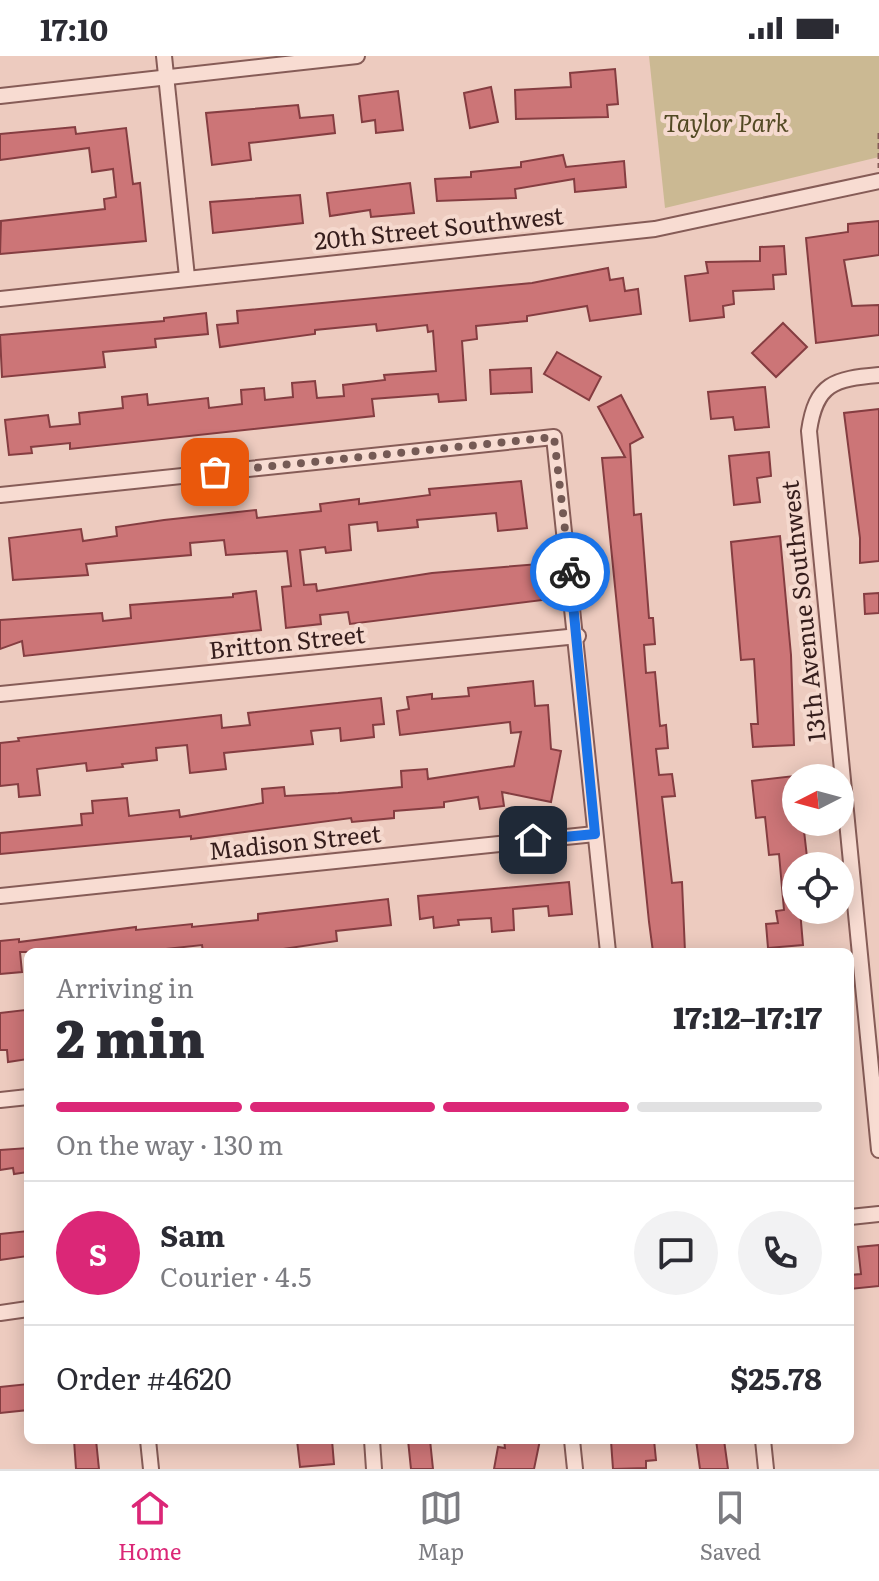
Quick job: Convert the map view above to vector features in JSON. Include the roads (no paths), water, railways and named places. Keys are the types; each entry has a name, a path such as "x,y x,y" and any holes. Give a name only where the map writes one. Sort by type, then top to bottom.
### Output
{"street":[{"path":"164,56 187,277"},
{"path":"0,96 357,56"},
{"name":"20th Street Southwest","path":"0,299 655,229 879,181"},
{"name":"13th Avenue Southwest","path":"879,375 845,378 828,387 813,402 809,431 879,1150"},
{"path":"0,495 554,437 578,636 608,948"},
{"name":"Britton Street","path":"0,694 578,636"},
{"name":"Madison Street","path":"0,896 595,834"},
{"path":"0,1100 24,1097"},
{"path":"854,1217 879,1214"},
{"path":"0,1313 24,1310"},
{"path":"148,1444 151,1469"},
{"path":"372,1444 374,1469"},
{"path":"572,1444 575,1469"},
{"path":"763,1444 766,1469"}],"park label":[{"name":"Taylor Park","path":"726,124"}]}
